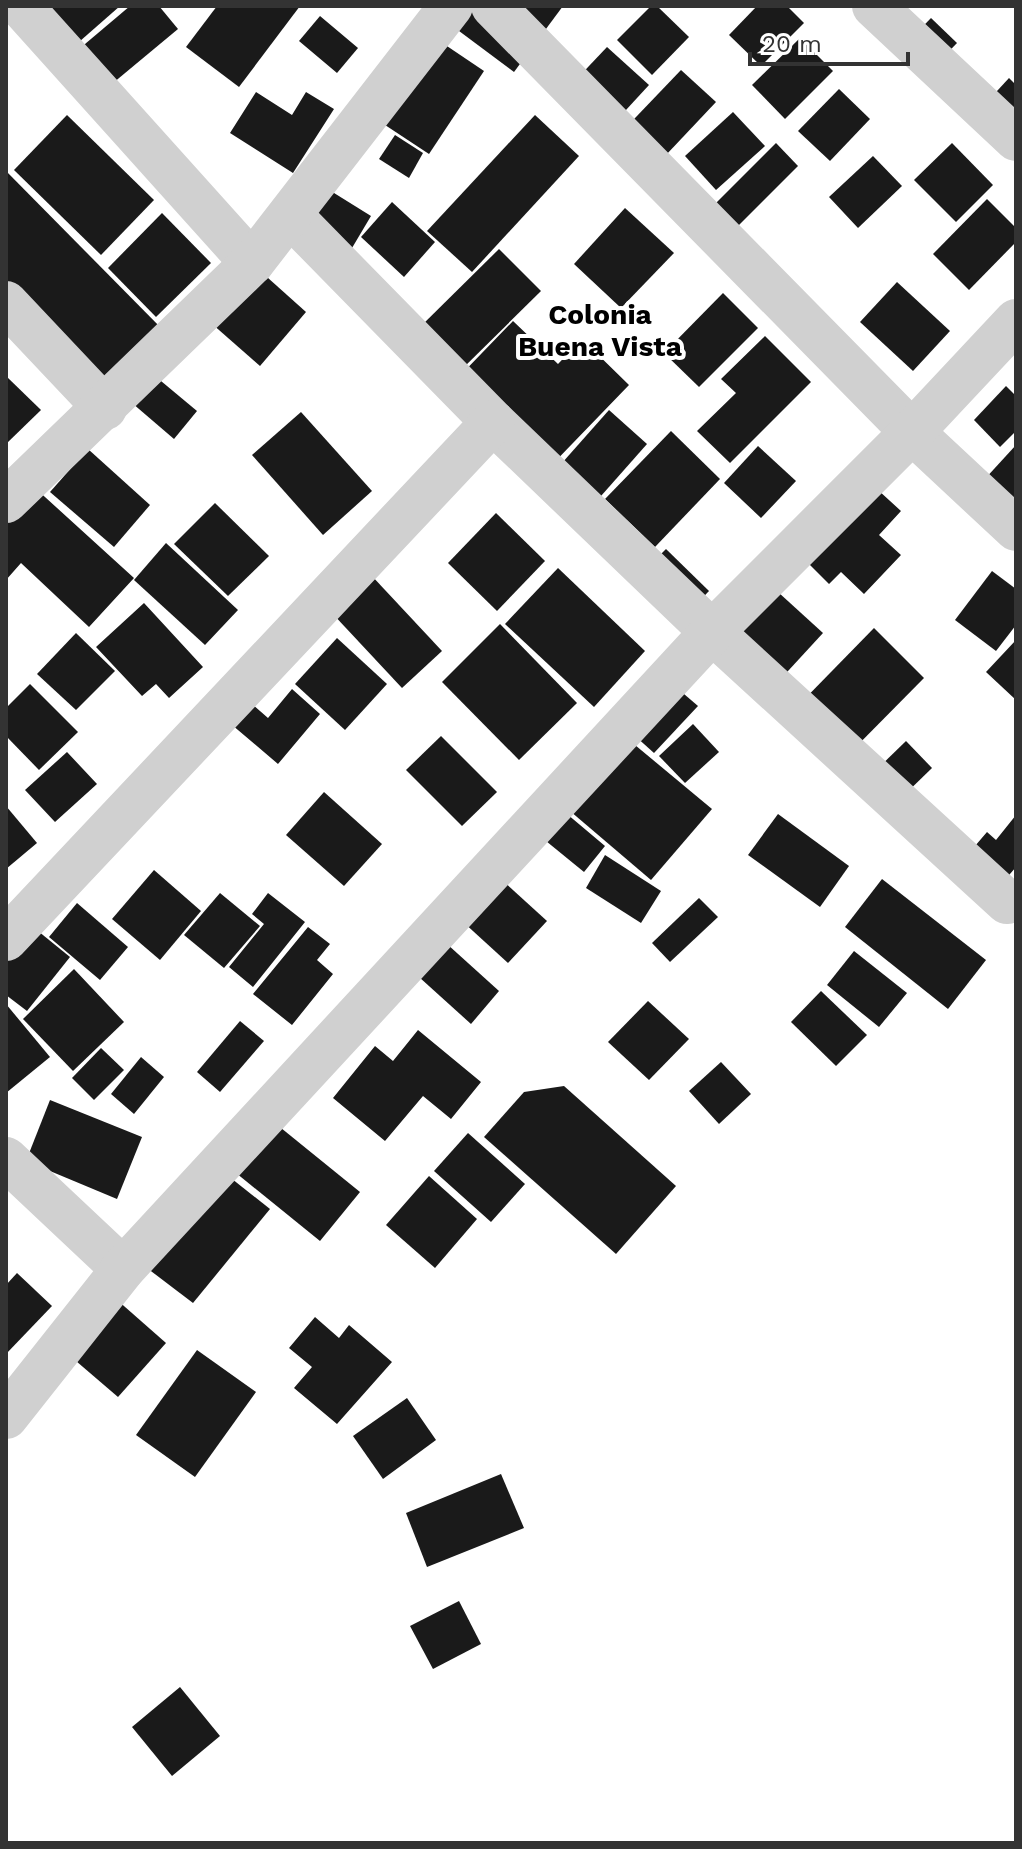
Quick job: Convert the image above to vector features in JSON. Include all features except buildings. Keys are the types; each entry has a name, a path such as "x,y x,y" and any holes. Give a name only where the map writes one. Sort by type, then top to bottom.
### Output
{"street":[{"path":"21,6 252,263"},
{"path":"493,6 912,432 1016,529"},
{"path":"874,6 1016,139"},
{"path":"6,501 252,263 291,216 432,13"},
{"path":"291,216 493,422 712,632 1007,902"},
{"path":"6,303 105,408"},
{"path":"6,1417 123,1269 712,632 912,432 1016,321"},
{"path":"6,939 493,422"},
{"path":"6,1159 123,1269"}],"district":[{"name":"Colonia Buena Vista","path":"600,330"}]}
